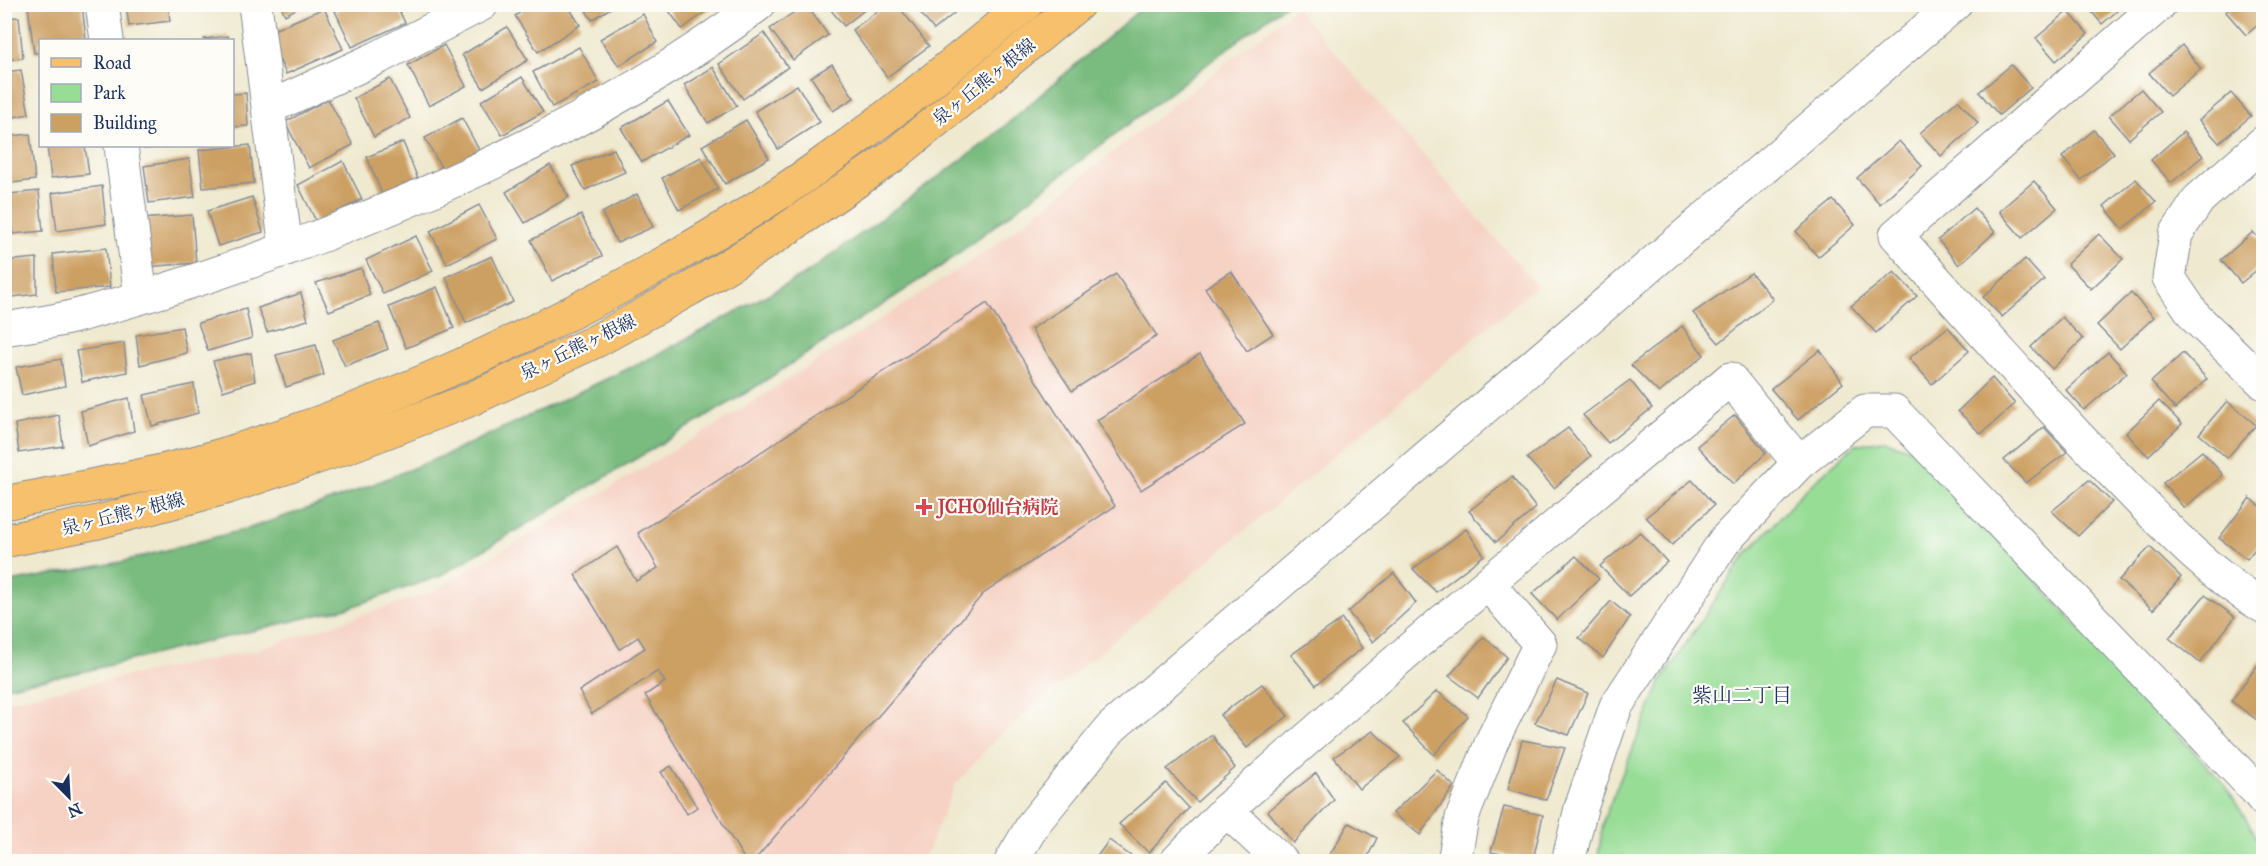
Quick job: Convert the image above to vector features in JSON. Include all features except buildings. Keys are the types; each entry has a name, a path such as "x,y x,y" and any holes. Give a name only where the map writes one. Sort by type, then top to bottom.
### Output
{"main road":[{"name":"泉ヶ丘熊ヶ根線","path":"4,503 113,481 223,454 319,422 503,348 617,289 712,235 824,163 925,87 1026,4"},
{"name":"泉ヶ丘熊ヶ根線","path":"4,540 98,522 228,487 467,402 596,341 690,289 758,247 893,156 1078,4"}],"street":[{"path":"102,4 107,39"},
{"path":"255,4 270,107 286,249"},
{"path":"270,107 377,58 482,4"},
{"path":"4,329 74,317 234,269 377,214 507,156 614,98 716,37 759,4"},
{"path":"1011,861 1034,822 1112,727 1955,4"},
{"path":"2160,4 1896,235 2038,395 2159,521 2235,590 2264,607"},
{"path":"2264,142 2199,199 2176,234 2169,278 2196,318 2264,383"},
{"path":"121,147 141,297"},
{"path":"1176,861 1226,810 1488,584 1730,380 1799,462"},
{"path":"1568,861 1581,807 1616,705 1725,540 1799,462 1865,411 1894,411 2264,800"},
{"path":"1454,861 1462,818 1492,741 1540,644 1488,584"},
{"path":"1226,810 1282,861"}],"shaded area":[{"name":"JCHO仙台病院","path":"1296,8 1537,286 997,738 955,785 923,861 5,861 4,701 256,650 432,592 720,423 993,247"}],"green space":[{"path":"1145,5 1285,5 939,268 749,391 440,576 351,607 77,673 5,687 5,583 121,562 250,528 344,496 450,453 657,355 807,273 986,142"},
{"path":"1882,440 1914,450 2225,785 2254,832 2263,861 1597,862 1604,818 1661,681 1744,557 1804,491 1855,445"}],"place":[{"name":"JCHO仙台病院","path":"924,507"}],"district":[{"name":"紫山二丁目","path":"1742,695"}]}
